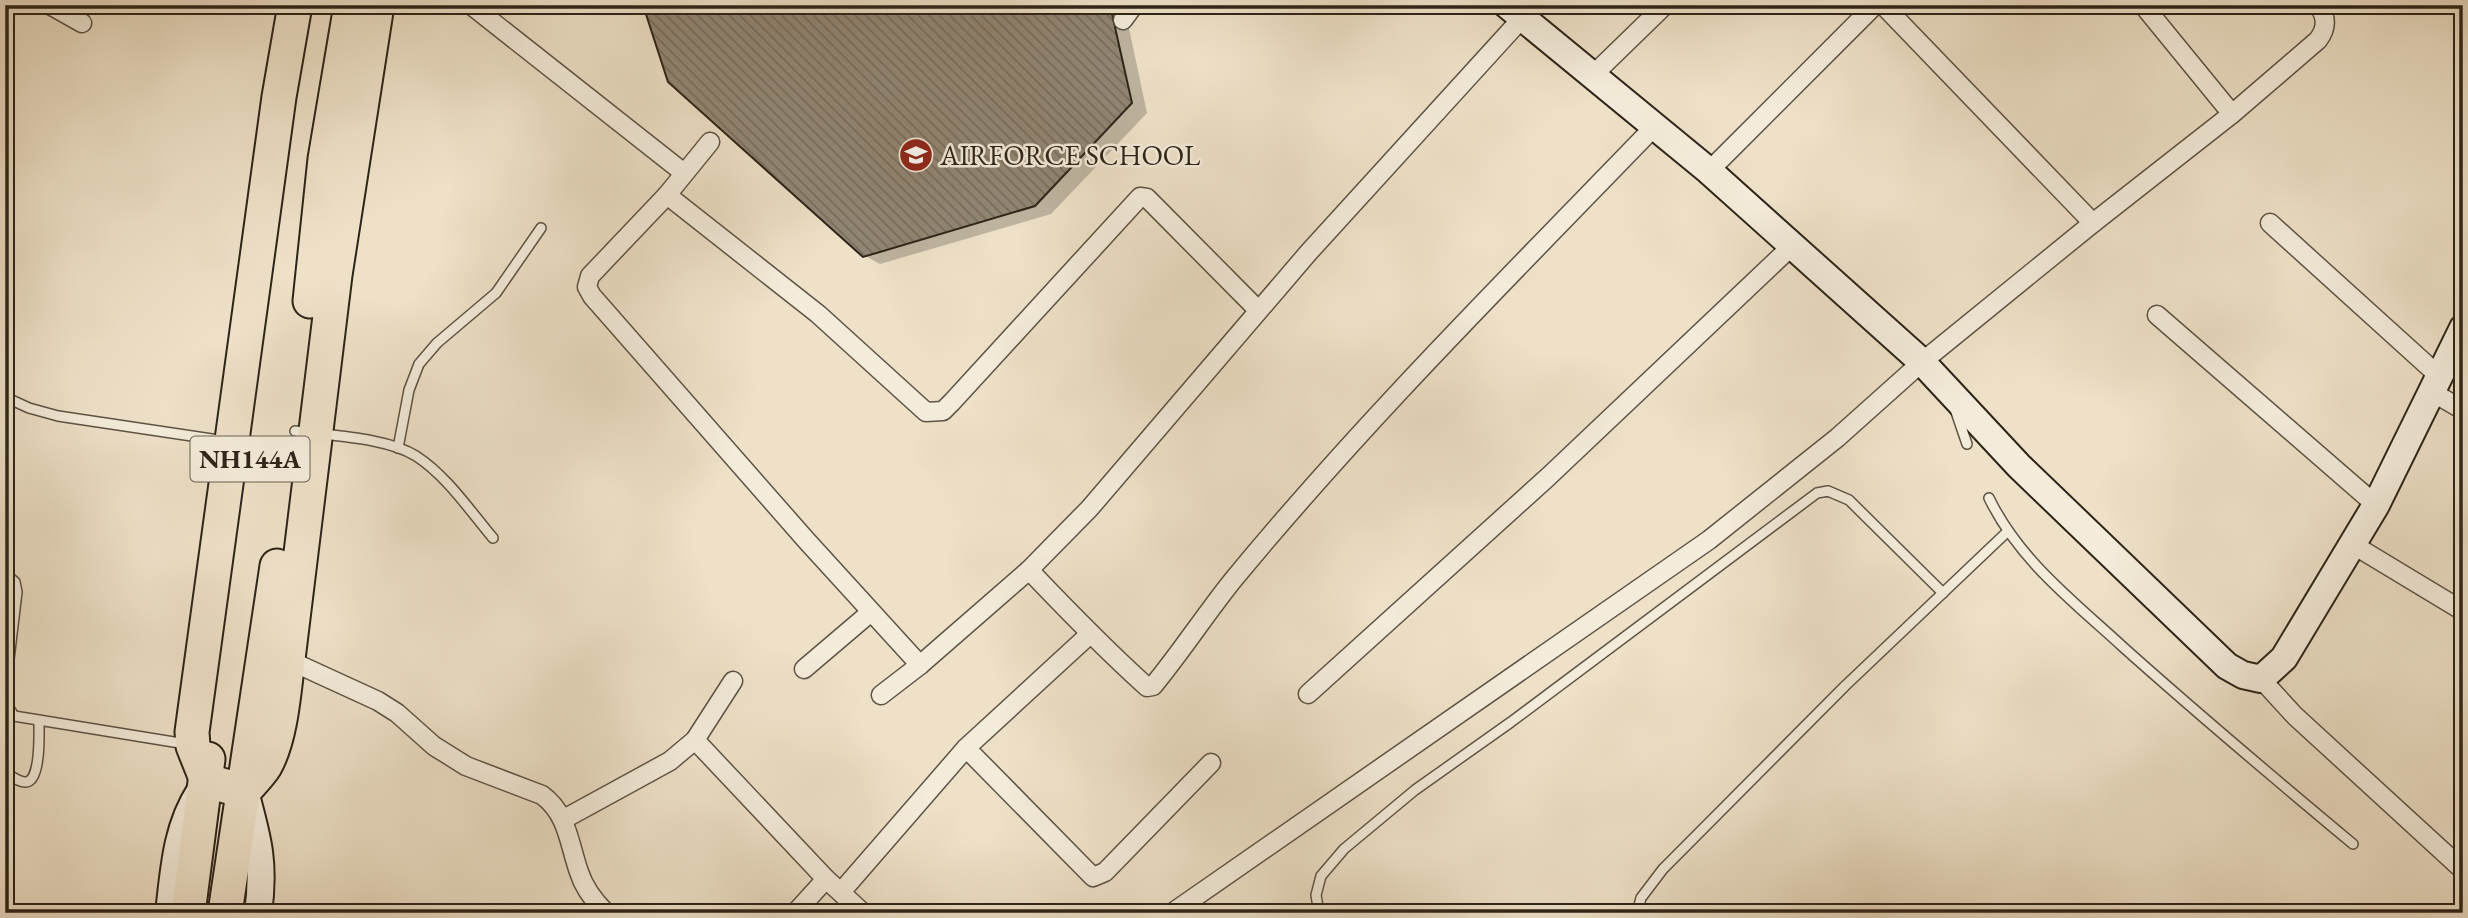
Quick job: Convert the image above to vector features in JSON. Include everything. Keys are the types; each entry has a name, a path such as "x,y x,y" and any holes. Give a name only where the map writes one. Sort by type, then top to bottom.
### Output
{"highway":[{"path":"242,444 279,97 295,5"},
{"name":"NH144A","path":"187,913 206,781 201,747 242,444 318,5"},
{"name":"NH144A","path":"225,913 244,790 277,655 305,432 325,159 351,5"},
{"path":"305,432 337,262 377,5"},
{"path":"206,781 244,790"}],"street":[{"path":"50,5 82,23"},
{"path":"471,5 684,173"},
{"path":"1593,75 1665,5"},
{"path":"1709,171 1875,5"},
{"path":"1883,5 2093,223"},
{"path":"2143,5 2232,114"},
{"path":"1171,913 1709,540 1837,438 1922,362 2232,114 2318,40 2324,32 2326,20 2318,5"},
{"path":"881,695 920,665 1029,570 1089,509 1258,310 1521,10 1593,75 1709,171 1922,362 2019,466 2227,666 2243,675 2261,679 2295,716 2461,864"},
{"path":"1029,570 1090,634 1147,687 1153,686 1233,581 1339,459 1443,345 1654,127"},
{"path":"709,142 667,195 590,276 587,287 592,296 920,665"},
{"path":"667,195 818,314 926,412 943,411 952,402 1140,197 1147,198 1258,310"},
{"path":"2270,223 2463,410"},
{"path":"1308,694 1548,477 1793,245"},
{"path":"2157,315 2376,505"},
{"path":"2261,679 2284,658 2376,505 2463,328"},
{"path":"2353,544 2463,611"},
{"path":"804,669 871,612"},
{"path":"841,892 966,748 1090,634"},
{"path":"277,655 378,701 397,713 434,746 466,766 542,795 553,803 564,819 579,873 598,909"},
{"path":"564,819 670,761 695,740 733,681"},
{"path":"695,740 825,879 863,913"},
{"path":"966,748 1093,877 1105,873 1211,763"},
{"path":"169,913 176,850 182,824 206,781"},
{"path":"244,790 259,844 262,868 258,913"},
{"path":"795,913 825,879"}],"lane":[{"path":"397,448 409,390 419,364 437,343 496,293 541,228"},
{"path":"1949,390 1967,443"},
{"path":"5,397 29,408 58,416 242,444"},
{"path":"305,432 373,442 414,455 439,474 493,538"},
{"path":"1319,913 1316,895 1321,876 1344,849 1415,790 1511,722 1817,493 1828,491 1849,500 1943,593"},
{"path":"1989,498 2007,532 2040,572 2174,693 2353,844"},
{"path":"1637,913 1641,898 1663,869 1845,686 2007,532"},
{"path":"5,573 15,582 18,592 5,693 14,716 201,747"},
{"path":"5,772 22,782 33,778 37,770 40,722"}],"building":[{"name":"AIRFORCE SCHOOL","path":"643,5 1110,5 1132,103 1035,206 863,257 668,82"}],"place":[{"name":"AIRFORCE SCHOOL","path":"916,155"}]}
